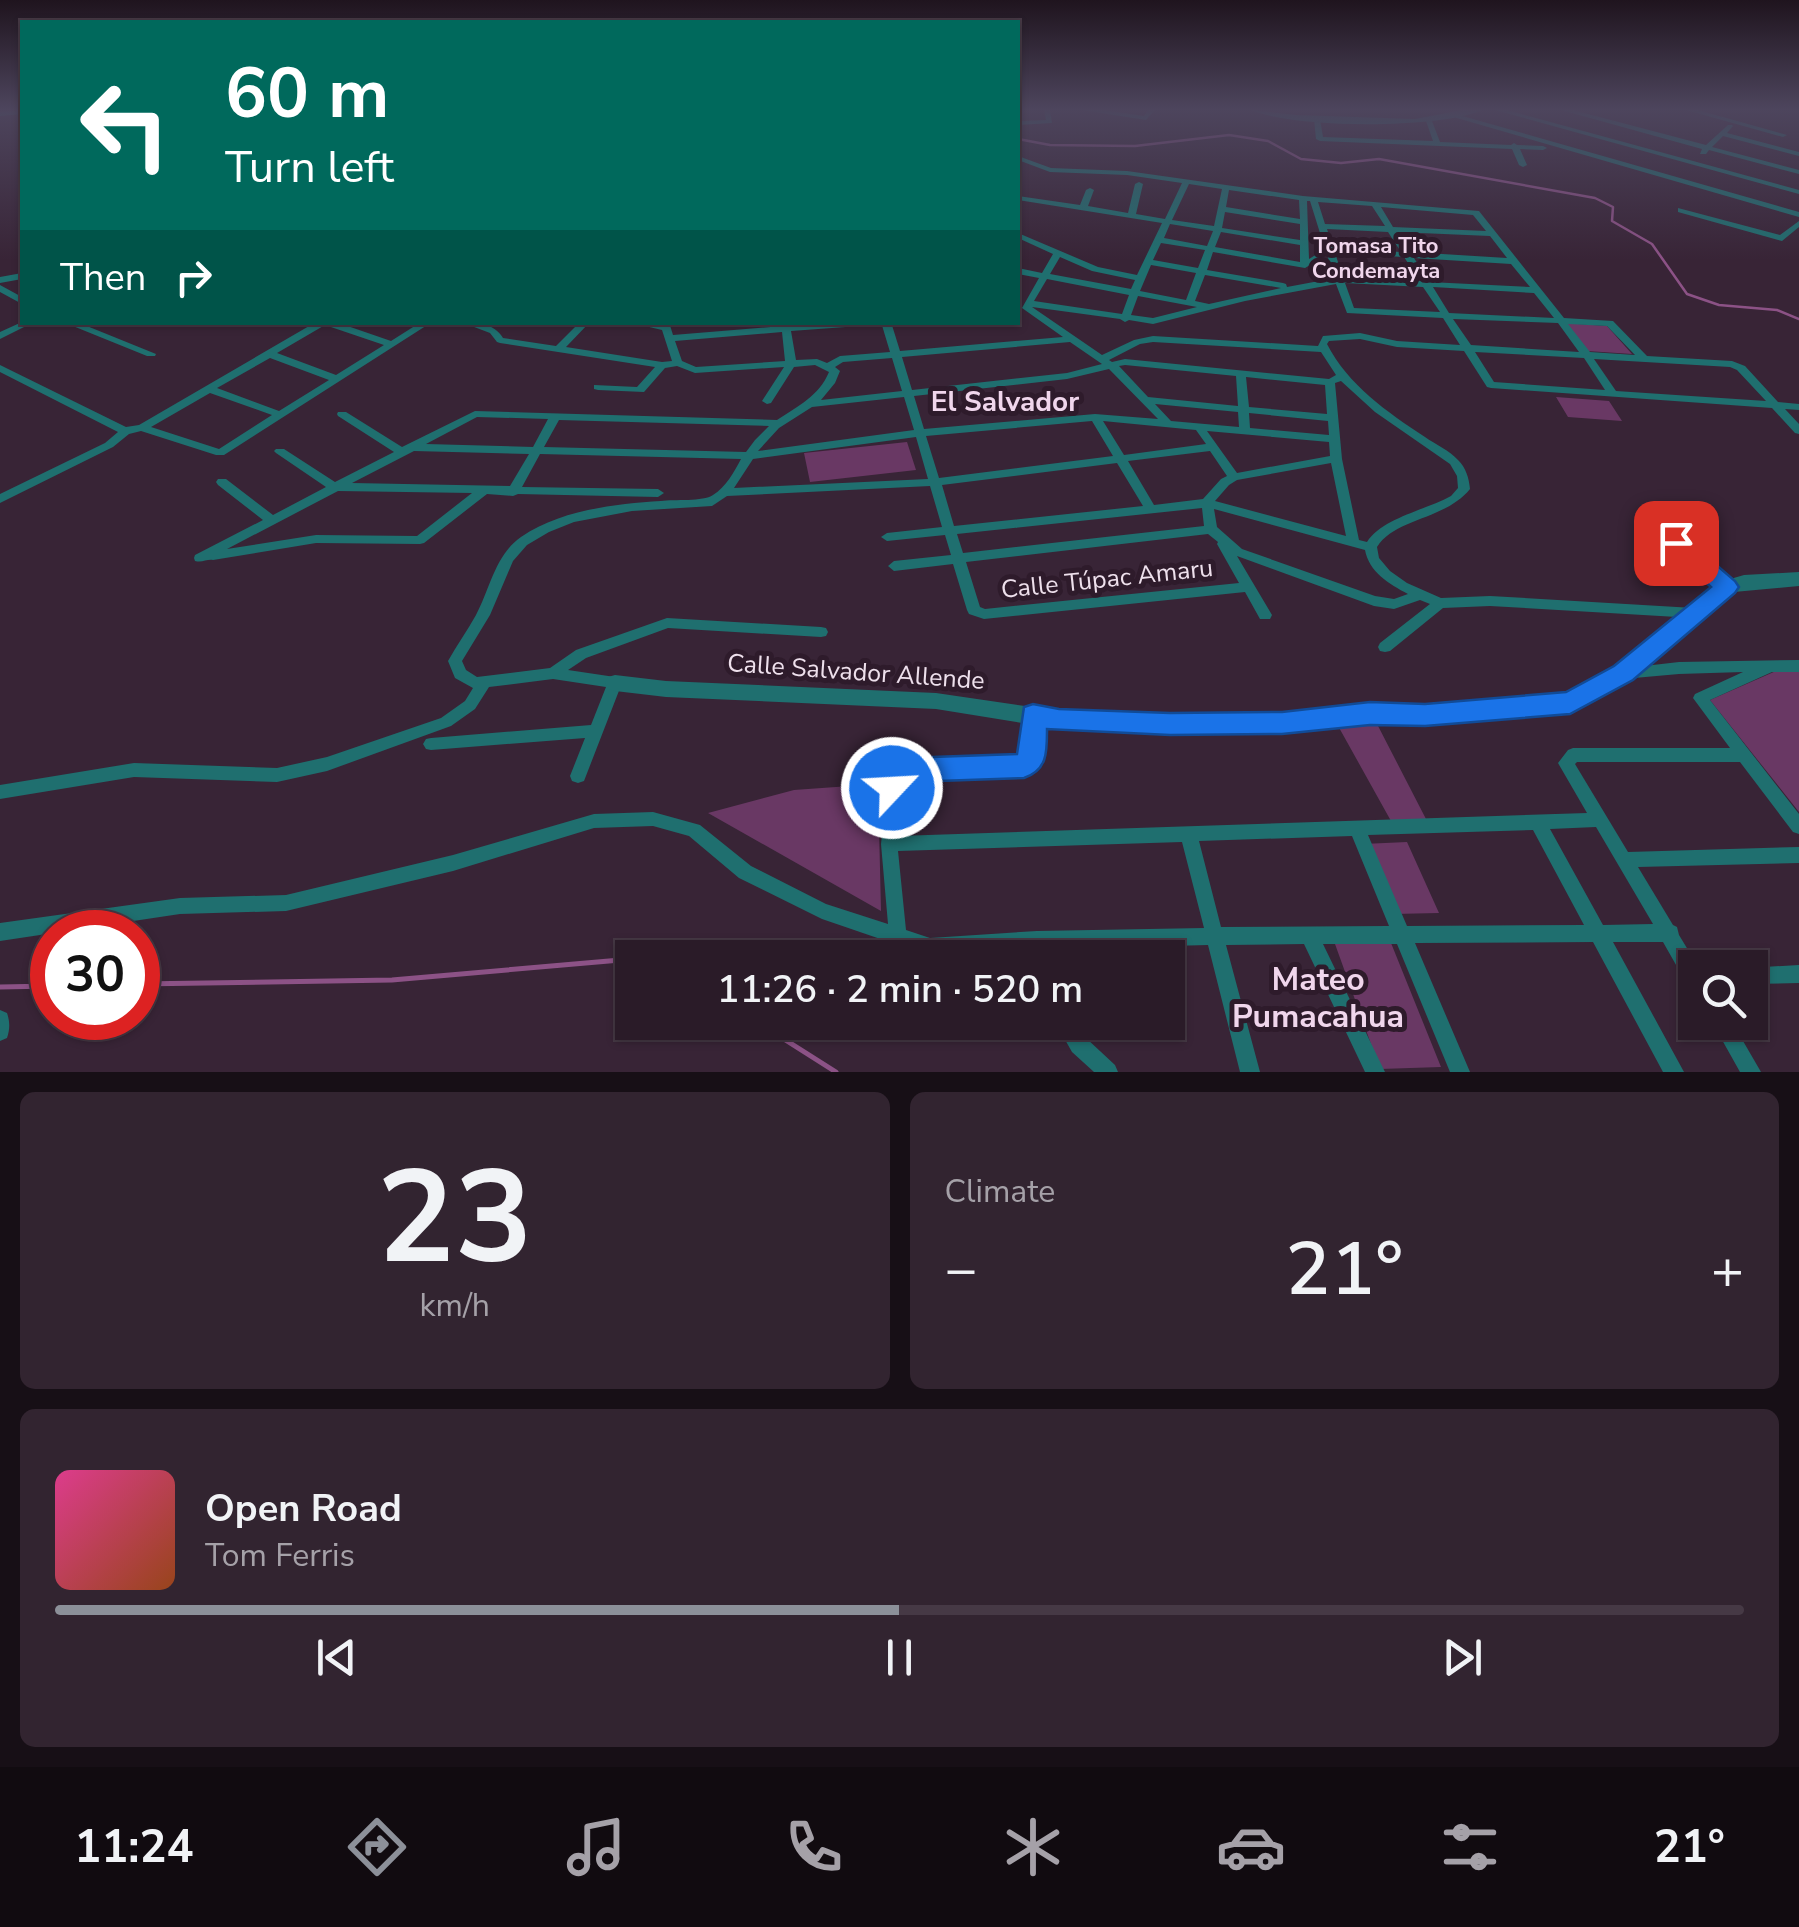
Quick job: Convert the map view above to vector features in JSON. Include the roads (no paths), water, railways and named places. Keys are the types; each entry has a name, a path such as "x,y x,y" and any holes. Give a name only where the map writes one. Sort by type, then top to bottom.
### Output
{"street":[{"path":"1023,160 1050,170 1127,172 1308,199 1476,213 1588,355 1612,393"},
{"path":"1521,160 1523,165"},
{"path":"1608,160 1799,219 1782,238 1681,210"},
{"path":"1682,160 1799,192"},
{"path":"1668,178 1692,160"},
{"path":"1754,160 1799,172"},
{"path":"1126,319 1140,278 1187,182"},
{"path":"1131,216 1139,184"},
{"path":"1190,302 1218,228 1226,187"},
{"path":"1083,208 1090,190"},
{"path":"1020,198 1305,242"},
{"path":"1716,220 1741,198"},
{"path":"1306,265 1304,222 1308,199"},
{"path":"1308,199 1323,226 1350,311 1610,324 1644,359"},
{"path":"1374,203 1490,386 1799,408"},
{"path":"1221,209 1304,222"},
{"path":"1323,226 1492,234"},
{"path":"1020,236 1094,269 1140,278"},
{"path":"1159,240 1306,265 1329,250 1512,261"},
{"path":"1058,252 1027,308 1106,362 1166,422"},
{"path":"1148,262 1293,288"},
{"path":"1020,272 1208,307"},
{"path":"1028,303 1154,321 1341,280 1534,290"},
{"path":"0,336 24,325"},
{"path":"74,325 151,354"},
{"path":"91,332 104,325"},
{"path":"0,500 109,445 125,431 142,428 320,325"},
{"path":"334,325 392,345"},
{"path":"142,428 220,453 423,325"},
{"path":"475,325 494,331 500,340 662,364 678,363 695,370 791,364 829,366 840,359 1074,339"},
{"path":"558,349 583,325"},
{"path":"664,325 678,363"},
{"path":"670,338 835,325"},
{"path":"887,325 959,558"},
{"path":"767,401 791,364 786,329"},
{"path":"1694,613 1490,601 1440,603 1420,595 1378,566 1369,546 1372,537 1452,503 1460,497 1464,482 1454,462 1342,376 1322,344 1326,338 1340,335 1398,344 1737,366 1799,431"},
{"path":"812,404 1067,376 1106,362 1137,342 1153,339 1324,348"},
{"path":"270,354 337,380"},
{"path":"1106,362 1330,382 1342,376"},
{"path":"598,387 640,390 662,364"},
{"path":"578,776 615,683 553,673 475,684 460,674 455,661 484,612 509,555 524,540 595,514 659,503 712,502 725,492 779,423 812,404 831,382 835,371 829,366"},
{"path":"0,368 125,431"},
{"path":"1241,373 1244,430"},
{"path":"1330,382 1336,458 1353,542"},
{"path":"208,389 281,415"},
{"path":"1146,400 1333,418"},
{"path":"342,414 405,449 750,456 920,433 1095,417 1335,439"},
{"path":"484,491 415,542 316,539 200,558 476,414 779,423"},
{"path":"513,492 555,417"},
{"path":"1095,417 1150,509"},
{"path":"1198,425 1234,477"},
{"path":"725,492 936,482 1212,446"},
{"path":"280,451 334,486 658,494"},
{"path":"1207,503 1234,477 1336,458"},
{"path":"222,482 272,520"},
{"path":"887,537 1207,503 1369,546"},
{"path":"1207,503 1211,530 1266,615"},
{"path":"894,566 1211,530"},
{"path":"1676,543 1727,587 1744,582 1799,579"},
{"path":"1223,544 1374,601 1394,604 1420,595"},
{"name":"Calle Túpac Amaru","path":"959,558 974,610 984,614 1246,587"},
{"name":"Calle Salvador Allende","path":"615,683 666,689 936,701 1059,720 1170,724 1298,722 1570,703 1624,673 1727,587"},
{"path":"1385,647 1440,603"},
{"path":"553,673 581,654 666,623 821,632"},
{"path":"1772,666 1700,698 1799,827"},
{"path":"1624,673 1799,666"},
{"path":"0,792 134,770 277,775 327,764 446,722 470,705 484,682"},
{"path":"898,935 888,844 896,777 904,770 1024,766 1033,756 1033,715"},
{"path":"431,744 596,731"},
{"path":"1680,950 1566,762 1573,756 1744,755"},
{"path":"0,932 180,906 286,904 346,891 594,821 652,819 694,830 745,872 822,911 910,940"},
{"path":"888,844 1601,820"},
{"path":"1538,822 1674,1072"},
{"path":"1356,829 1404,933 1460,1072"},
{"path":"1189,836 1250,1072"},
{"path":"1626,860 1799,856"},
{"path":"1087,940 1404,933 1671,933"},
{"path":"1310,935 1375,1072"},
{"path":"1768,975 1799,974"},
{"path":"0,1020 0,1032"},
{"path":"1077,1040 1108,1072"},
{"path":"1732,1040 1751,1072"}],"waterway":[{"path":"1311,160 1369,160"},
{"path":"1385,160 1595,198 1613,207 1612,221 1652,244 1687,294 1719,305 1777,310 1799,319"},
{"path":"160,984 392,980 615,960"},
{"path":"0,987 30,986"},
{"path":"785,1040 836,1072"}],"district":[{"name":"Tomasa Tito Condemayta","path":"1376,258"},
{"name":"El Salvador","path":"1005,402"},
{"name":"Mateo Pumacahua","path":"1318,998"}]}
